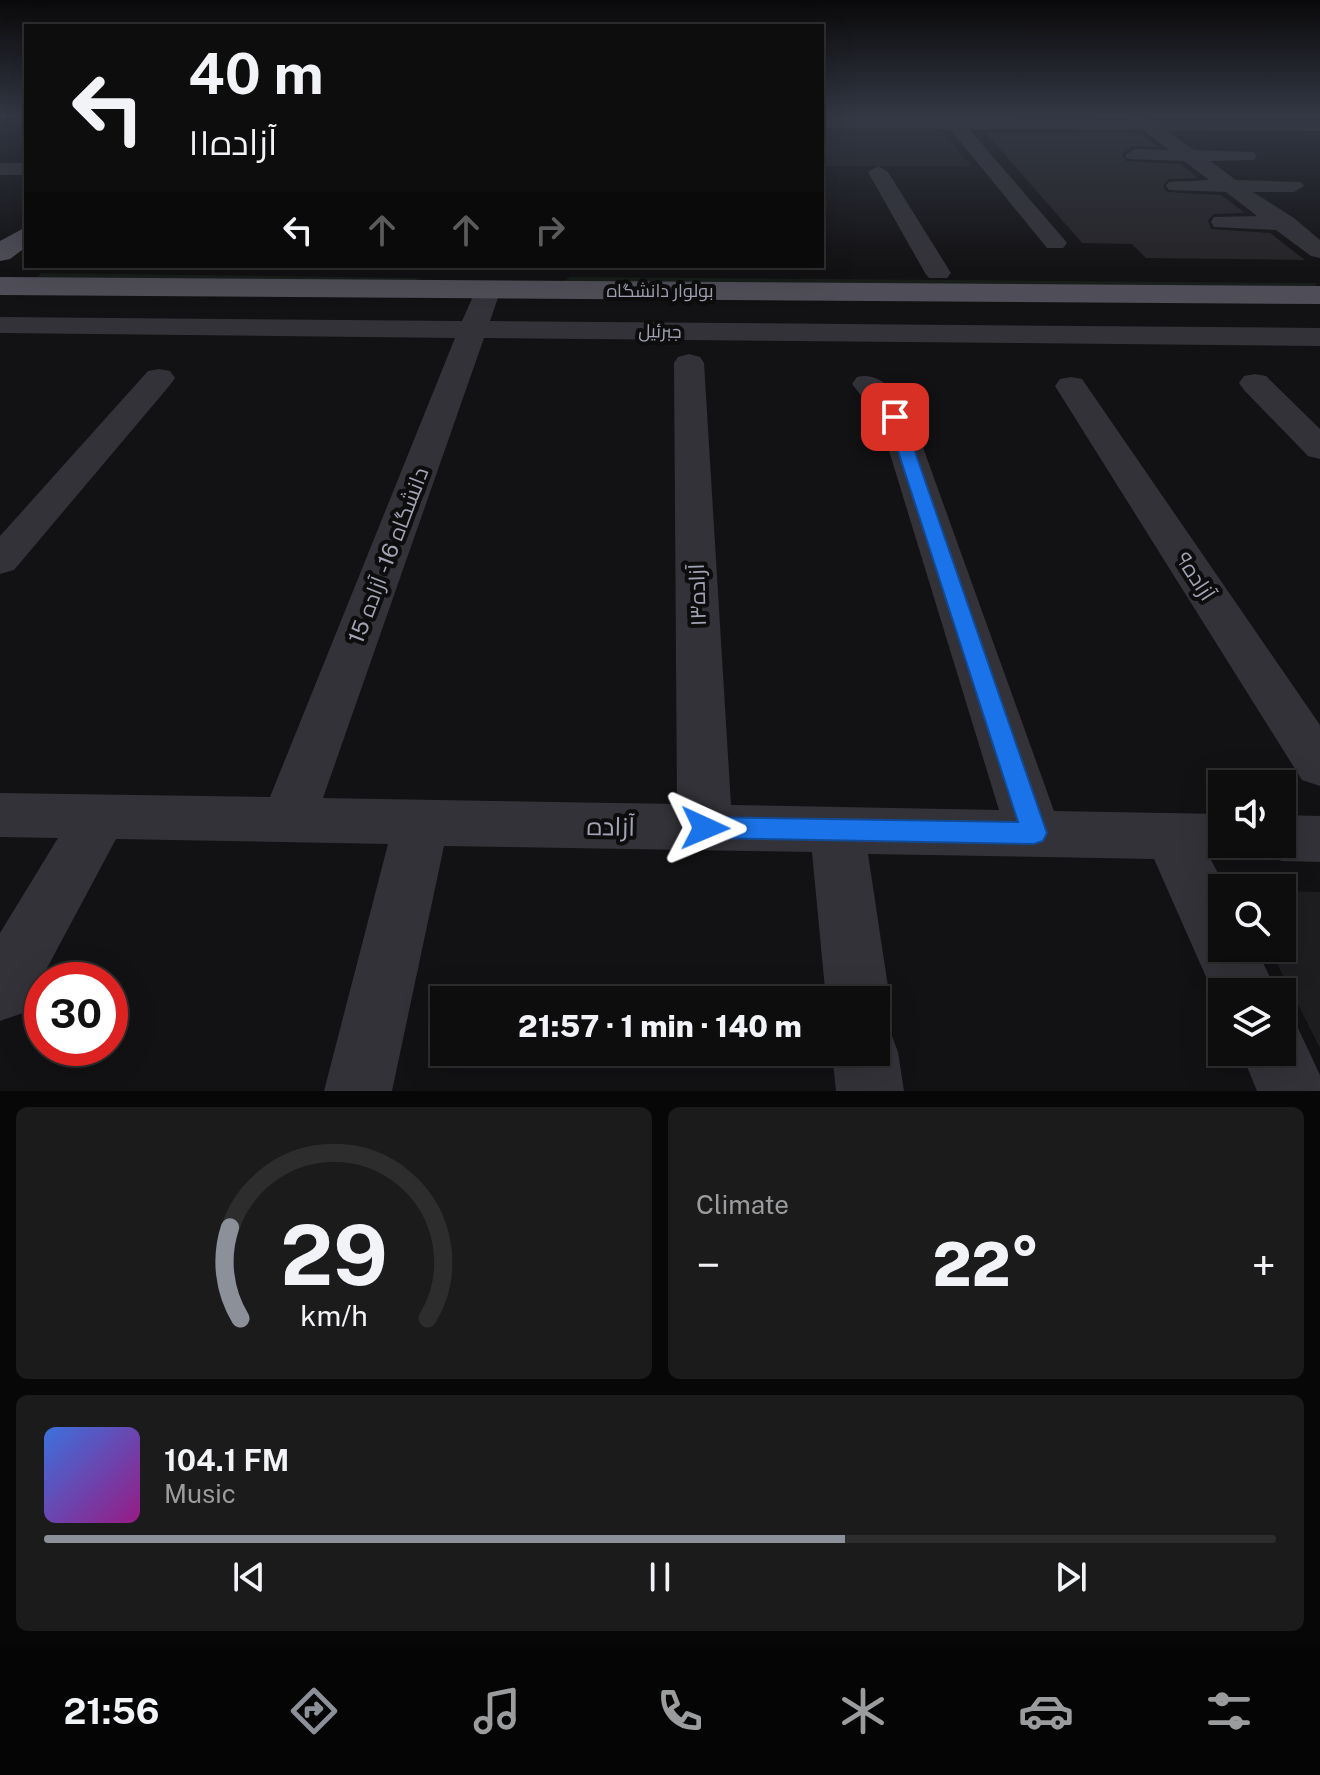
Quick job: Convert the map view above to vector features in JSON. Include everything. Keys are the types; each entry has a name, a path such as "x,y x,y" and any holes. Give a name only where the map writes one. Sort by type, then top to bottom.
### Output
{"main road":[{"path":"0,232 24,225"},
{"path":"0,253 24,236"},
{"path":"7,279 30,268"},
{"name":"بولوار دانشگاه","path":"241,268 1320,295"},
{"name":"بولوار دانشگاه","path":"7,279 139,286 493,275 938,273 1320,276"},
{"path":"0,315 139,286"}],"street":[{"path":"992,168 1055,243"},
{"path":"1205,168 1320,251"},
{"path":"0,169 24,169"},
{"path":"878,172 938,273"},
{"path":"1176,186 1294,186"},
{"path":"1222,222 1320,224"},
{"name":"دانشگاه 16 - آزاده 15","path":"288,821 493,275"},
{"name":"جبرئیل","path":"0,325 1320,337"},
{"name":"آزاده۱۳","path":"689,363 705,828"},
{"path":"0,561 159,378"},
{"path":"1255,383 1320,449"},
{"path":"868,384 895,417 1034,833"},
{"name":"آزاده۹","path":"1071,386 1320,766"},
{"name":"آزاده","path":"0,815 1196,836"},
{"path":"0,991 100,817"},
{"path":"358,1091 421,823"},
{"path":"837,830 856,986"},
{"path":"1196,836 1208,885"},
{"path":"1296,838 1320,839"},
{"path":"867,1066 870,1091"},
{"path":"1280,1066 1292,1091"}],"shaded area":[{"path":"41,273 421,278 408,282 35,279"},
{"path":"570,277 1317,283 1314,288 561,283"},
{"path":"1296,891 1320,892 1320,1048 1296,1001 1296,978 1284,978 1276,962 1296,962"}],"building":[{"path":"1016,168 1186,168 1198,178 1169,179 1163,186 1167,192 1221,195 1245,213 1214,214 1208,220 1211,229 1270,233 1305,260 1146,258 1132,244 1082,243"}],"route":[{"path":"705,828 1034,833 895,417"}]}
